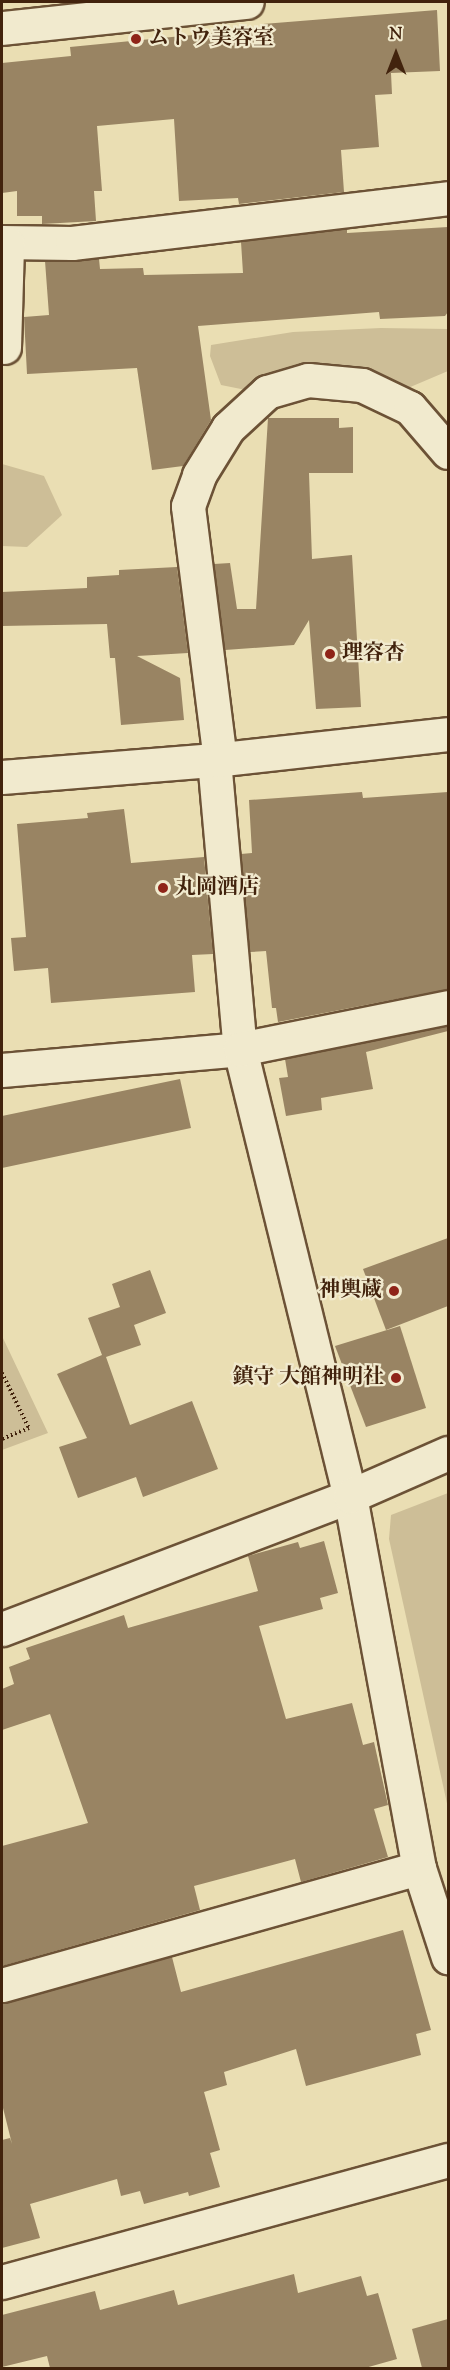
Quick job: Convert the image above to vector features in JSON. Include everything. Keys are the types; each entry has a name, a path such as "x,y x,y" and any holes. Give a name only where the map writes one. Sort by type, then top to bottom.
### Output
{"street":[{"path":"2,28 247,2"},
{"path":"4,347 4,242 72,243 448,198"},
{"path":"448,452 410,408 362,385 308,380 267,392 228,428 199,475 188,506 217,760 240,1049 350,1496 419,1868 448,1957"},
{"path":"2,777 217,760 448,734"},
{"path":"2,1070 240,1049 448,1007"},
{"path":"2,1629 350,1496 448,1453"},
{"path":"2,1985 419,1868"},
{"path":"2,2282 448,2160"}],"path":[{"path":"2,1373 29,1428 2,1439"}],"shaded area":[{"path":"381,328 448,329 448,371 408,388 351,373 246,390 221,385 210,356 211,345 293,332"},
{"path":"2,464 44,476 62,515 27,547 2,546"},
{"path":"2,1336 48,1433 2,1450"},
{"path":"448,1493 448,1808 389,1539 391,1515"}],"building":[{"path":"437,10 440,71 391,73 392,94 375,95 379,147 341,150 344,192 239,204 238,198 179,201 174,119 97,126 102,191 94,191 96,221 42,224 42,216 17,216 17,191 2,193 2,63 71,56 70,47 263,28 263,24"},
{"path":"448,227 448,312 445,316 380,319 379,312 198,326 211,420 183,466 152,470 137,368 27,374 24,317 49,315 45,261 99,259 100,269 143,268 144,275 243,273 241,242 347,229 347,233"},
{"path":"268,418 339,418 339,428 353,427 353,473 309,473 312,559 352,555 361,707 316,709 309,620 294,645 225,650 214,564 230,563 237,609 256,609"},
{"path":"177,567 188,653 137,656 180,678 184,720 121,725 115,658 110,658 107,624 2,626 2,592 87,588 87,577 119,575 119,570"},
{"path":"362,792 363,798 448,792 448,989 278,1022 276,1008 272,1008 266,951 250,952 241,854 252,853 249,800"},
{"path":"124,809 131,863 204,857 213,954 192,955 195,992 51,1003 48,968 14,971 11,938 26,937 17,824 88,818 87,813"},
{"path":"448,1026 448,1031 366,1052 373,1089 321,1098 322,1110 286,1116 279,1078 288,1077 285,1059"},
{"path":"180,1079 191,1128 2,1168 2,1116"},
{"path":"448,1238 448,1306 386,1330 363,1269"},
{"path":"150,1270 166,1313 134,1325 141,1345 106,1357 130,1425 192,1401 218,1469 143,1497 136,1477 78,1498 59,1447 87,1438 57,1374 102,1355 88,1318 120,1307 112,1284"},
{"path":"400,1326 426,1408 366,1427 335,1346"},
{"path":"324,1541 338,1593 320,1598 323,1609 259,1626 286,1719 352,1703 363,1745 374,1742 388,1805 374,1809 388,1857 301,1882 295,1859 194,1886 200,1910 2,1966 2,1846 88,1823 50,1714 2,1730 2,1689 14,1684 9,1667 30,1659 26,1648 124,1615 128,1628 258,1591 248,1556 298,1542 300,1548"},
{"path":"403,1930 431,2030 416,2034 421,2055 306,2086 296,2049 224,2072 227,2085 204,2092 220,2150 210,2153 220,2187 189,2196 188,2192 144,2204 140,2191 121,2196 117,2179 30,2204 40,2238 2,2248 2,2140 10,2138 12,2144 2,2104 2,2003 172,1957 181,1992"},
{"path":"294,2274 298,2293 361,2276 367,2296 378,2293 397,2359 365,2368 50,2368 47,2356 2,2367 2,2315 95,2291 100,2310 174,2290 178,2305"},
{"path":"448,2319 448,2368 422,2368 412,2329"}],"place":[{"name":"ムトウ美容室","path":"136,39"},
{"name":"理容杏","path":"330,654"},
{"name":"丸岡酒店","path":"163,888"},
{"name":"神輿蔵","path":"394,1291"},
{"name":"鎮守 大館神明社","path":"396,1378"}]}
